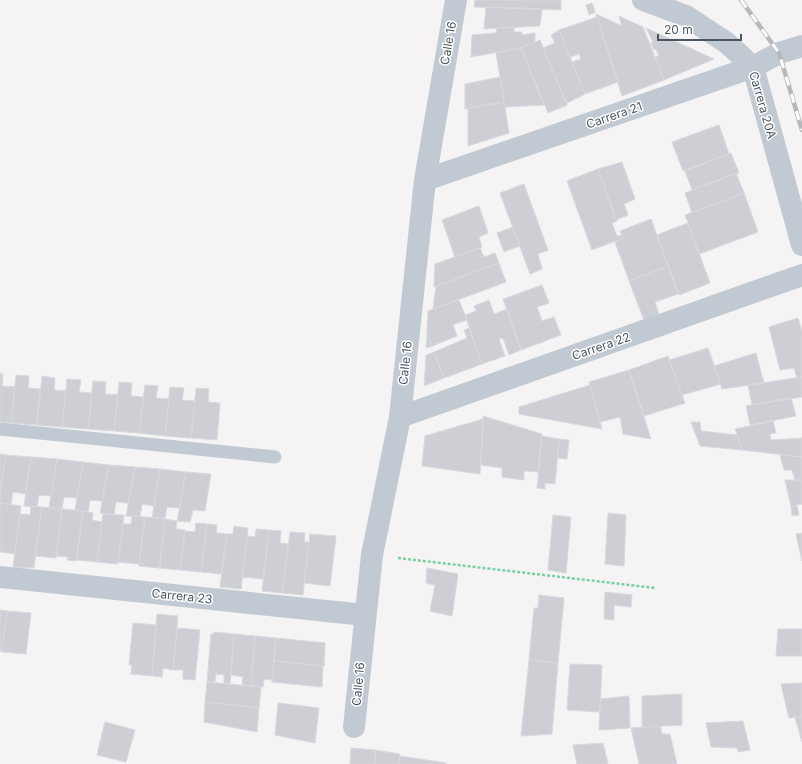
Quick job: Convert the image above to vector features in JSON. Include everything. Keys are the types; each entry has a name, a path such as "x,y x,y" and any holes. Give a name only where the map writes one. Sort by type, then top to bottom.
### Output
{"street":[{"name":"Calle 16","path":"354,727 372,555 400,417 425,180 456,0"},
{"name":"Carrera 20A","path":"642,0 686,16 727,43 753,67 802,245"},
{"name":"Carrera 21","path":"425,180 753,67 779,53 802,46"},
{"name":"Carrera 22","path":"400,417 802,275"},
{"name":"Carrera 23","path":"0,577 365,615"}],"lane":[{"path":"0,429 276,457"}],"path":[{"path":"372,555 655,588"}],"building":[{"path":"475,0 561,0 561,10 474,7"},
{"path":"592,3 595,12 589,15 586,5"},
{"path":"486,7 542,9 540,26 484,29"},
{"path":"596,14 622,26 619,16 643,27 664,80 622,96"},
{"path":"597,17 618,82 585,94 572,62 581,59 579,54 570,57 559,30"},
{"path":"514,27 514,32 522,32 522,35 535,33 535,42 521,48 471,57 472,35 496,33 497,28"},
{"path":"646,28 714,59 664,80 655,57 659,56 656,49 654,50 651,43 653,42"},
{"path":"559,30 585,94 567,103 543,48 555,43 551,35"},
{"path":"540,40 567,105 548,113 521,48"},
{"path":"521,48 544,105 505,107 496,53"},
{"path":"500,77 504,102 465,109 465,84"},
{"path":"504,102 509,133 468,146 468,108"},
{"path":"719,125 729,154 683,171 672,142"},
{"path":"731,153 739,173 692,190 685,171"},
{"path":"622,162 635,199 624,204 628,215 616,220 598,169"},
{"path":"598,169 617,221 612,223 617,236 622,235 623,238 592,250 567,181"},
{"path":"736,173 744,193 692,213 685,193"},
{"path":"524,184 548,250 538,254 542,269 530,274 500,193"},
{"path":"744,193 758,232 699,254 685,215"},
{"path":"479,206 488,233 479,237 482,247 455,257 442,220"},
{"path":"651,219 668,266 629,281 615,242 623,238 620,231"},
{"path":"688,223 710,283 679,295 657,235"},
{"path":"513,227 520,246 504,252 497,233"},
{"path":"480,248 484,257 495,253 499,263 434,287 435,264"},
{"path":"499,263 506,282 433,309 436,286"},
{"path":"668,266 678,294 655,302 659,314 644,320 629,281"},
{"path":"542,285 549,303 537,307 542,321 554,317 561,335 521,350 503,299"},
{"path":"459,300 467,320 453,325 457,336 432,346 427,332 428,311"},
{"path":"489,300 494,314 507,309 521,350 509,355 503,338 499,339 505,356 482,364 465,315 476,311 474,306"},
{"path":"798,318 802,332 802,377 797,378 794,368 780,370 769,327"},
{"path":"469,328 482,364 444,378 434,352 467,338 464,330"},
{"path":"427,332 432,346 426,348"},
{"path":"708,348 721,384 682,395 669,360"},
{"path":"434,352 444,378 424,386 426,355"},
{"path":"756,353 764,383 722,389 714,366"},
{"path":"668,356 685,403 644,416 629,370"},
{"path":"629,370 651,439 623,434 620,417 600,422 589,382"},
{"path":"0,373 3,374 2,386 15,387 11,423 0,422"},
{"path":"16,375 29,376 28,388 40,389 37,425 11,423"},
{"path":"42,376 55,378 54,390 66,391 62,427 37,425"},
{"path":"802,377 802,397 752,405 748,385"},
{"path":"67,379 81,380 79,392 92,393 88,429 62,427"},
{"path":"93,381 106,382 105,394 118,395 114,431 88,429"},
{"path":"119,382 132,383 131,396 143,397 139,433 114,431"},
{"path":"145,385 158,386 156,398 169,399 165,436 139,433"},
{"path":"590,385 602,429 519,414 519,407"},
{"path":"170,387 184,388 182,400 195,401 191,438 165,436"},
{"path":"196,388 209,389 208,402 220,403 217,440 191,438"},
{"path":"791,398 796,416 750,425 746,406"},
{"path":"483,416 542,434 538,472 524,471 524,480 502,477 502,468 481,465"},
{"path":"483,419 480,474 422,466 425,436"},
{"path":"773,421 776,433 770,434 771,440 802,438 802,457 742,450 735,429"},
{"path":"691,422 700,422 701,431 737,435 742,450 700,446"},
{"path":"542,436 559,439 555,484 545,483 545,489 537,488"},
{"path":"559,439 569,440 567,459 558,458"},
{"path":"0,454 6,455 0,491"},
{"path":"6,455 31,457 25,494 13,492 11,504 0,503 0,491"},
{"path":"780,455 802,457 802,480 795,480 792,470 784,470"},
{"path":"31,457 57,459 51,496 39,495 37,507 24,506"},
{"path":"57,459 83,462 77,498 64,497 62,509 49,508"},
{"path":"83,462 109,465 102,501 90,500 88,512 75,510"},
{"path":"109,465 135,467 128,503 116,502 114,515 100,513"},
{"path":"135,467 160,469 154,506 142,504 140,517 126,516"},
{"path":"160,469 186,472 179,508 167,507 165,519 152,518"},
{"path":"186,472 211,474 205,511 193,510 190,522 177,521"},
{"path":"785,480 802,480 802,504 791,506"},
{"path":"0,503 21,506 15,554 0,552"},
{"path":"797,505 799,515 792,516 791,506"},
{"path":"31,506 42,507 34,568 13,567 20,514 30,515"},
{"path":"42,507 62,509 56,558 35,556"},
{"path":"62,509 83,511 76,561 67,560 68,557 56,556"},
{"path":"83,511 93,513 92,520 102,522 97,562 77,560"},
{"path":"608,513 626,515 624,566 605,564"},
{"path":"103,514 124,515 118,564 97,562"},
{"path":"553,515 571,517 566,573 548,570"},
{"path":"132,516 145,517 139,564 118,562 123,524 131,524"},
{"path":"145,517 165,519 160,568 139,566"},
{"path":"165,519 177,521 176,529 185,530 180,570 159,568"},
{"path":"196,523 207,524 201,572 180,570 185,531 195,532"},
{"path":"207,524 217,525 216,533 227,534 221,574 201,572"},
{"path":"234,526 248,528 241,589 220,587 227,534 233,534"},
{"path":"256,529 269,530 263,579 242,577 247,536 255,537"},
{"path":"269,530 281,531 280,543 288,544 282,593 262,591"},
{"path":"290,532 305,533 304,542 309,542 303,595 282,593"},
{"path":"802,533 802,561 796,534"},
{"path":"310,534 336,536 330,586 304,583"},
{"path":"427,568 458,574 452,616 430,611 435,585 426,583"},
{"path":"605,592 632,595 631,607 614,605 614,620 604,619"},
{"path":"539,595 564,598 558,663 529,660 534,608 538,608"},
{"path":"0,610 7,611 2,652 0,651"},
{"path":"7,611 31,613 26,654 2,652"},
{"path":"157,614 178,616 173,670 163,668 162,677 152,676"},
{"path":"133,623 156,625 152,676 131,674 132,665 129,665"},
{"path":"177,628 200,630 195,680 183,679 183,670 173,670"},
{"path":"778,629 802,629 802,656 776,656"},
{"path":"214,632 234,634 230,684 224,683 224,675 216,674 215,682 207,682 211,634 214,634"},
{"path":"234,634 255,636 251,686 242,685 243,677 231,675"},
{"path":"255,636 276,638 272,680 264,679 263,687 251,686"},
{"path":"276,638 325,643 324,666 274,661"},
{"path":"529,660 558,663 552,734 521,736"},
{"path":"274,661 323,666 322,687 272,682"},
{"path":"570,664 602,665 600,712 567,710"},
{"path":"207,682 261,687 259,708 205,702"},
{"path":"802,683 802,716 789,718 781,684"},
{"path":"682,694 682,725 642,727 642,696"},
{"path":"629,696 630,728 599,730 600,699"},
{"path":"205,702 259,708 257,732 204,722"},
{"path":"278,703 319,708 315,743 275,735"},
{"path":"802,716 802,742 795,717"},
{"path":"743,721 750,750 738,752 737,748 711,747 706,723"},
{"path":"105,722 135,730 126,762 97,755"},
{"path":"660,726 662,734 670,734 677,764 639,764 631,728"},
{"path":"603,743 608,764 577,764 573,745"},
{"path":"351,748 375,750 375,764 350,764"},
{"path":"375,750 400,754 399,764 375,764"},
{"path":"400,756 446,763 447,764 399,764"}],"railway":[{"path":"741,0 779,53 802,130"}]}
